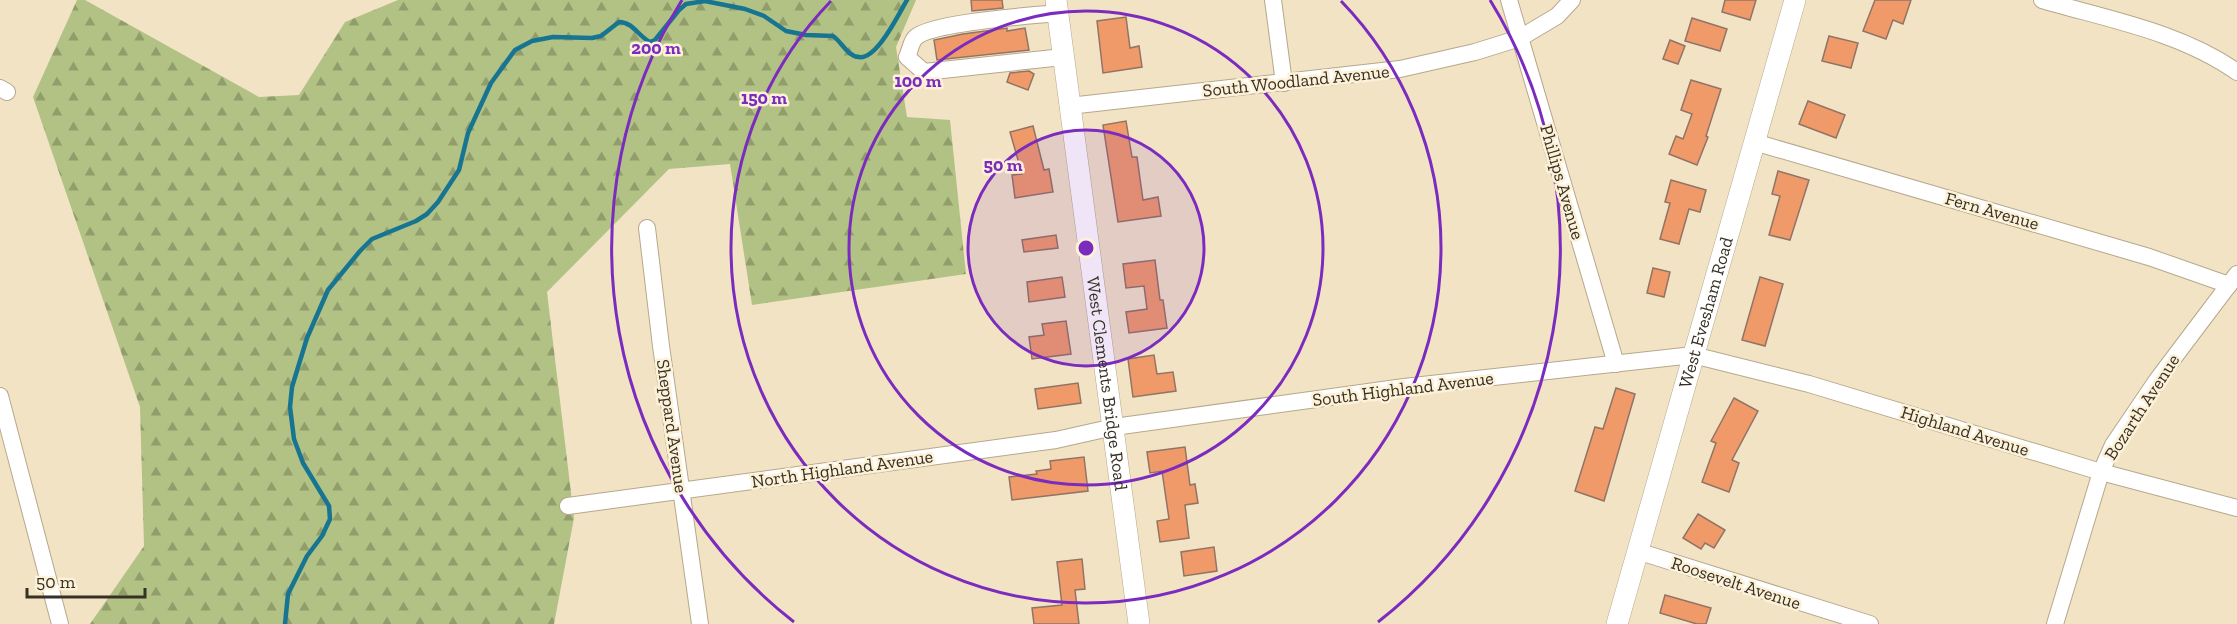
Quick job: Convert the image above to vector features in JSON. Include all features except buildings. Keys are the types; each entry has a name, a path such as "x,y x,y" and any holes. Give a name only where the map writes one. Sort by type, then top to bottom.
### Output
{"main road":[{"name":"West Evesham Road","path":"1617,624 1795,0"},
{"name":"West Clements Bridge Road","path":"1056,6 1139,624"}],"street":[{"path":"1273,0 1284,83"},
{"name":"Phillips Avenue","path":"1509,0 1616,364"},
{"name":"South Woodland Avenue","path":"1069,106 1400,69 1475,52 1520,38 1557,16 1572,0"},
{"path":"2042,0 2164,35 2194,47 2237,72"},
{"path":"1056,6 928,30 914,38 907,57 924,72 1063,57"},
{"name":"Fern Avenue","path":"1754,142 2149,257 2233,279"},
{"name":"Sheppard Avenue","path":"647,228 700,624"},
{"name":"Bozarth Avenue","path":"2055,624 2101,472 2114,445 2157,380 2233,279"},
{"name":"South Highland Avenue","path":"1114,427 1404,387 1693,355"},
{"name":"Highland Avenue","path":"1693,355 1809,384 2101,472 2237,508"},
{"path":"0,396 60,624"},
{"name":"North Highland Avenue","path":"568,506 1056,440 1114,427"},
{"name":"Roosevelt Avenue","path":"1638,551 1870,624"}],"green space":[{"path":"77,0 85,0 259,97 299,95 345,22 398,0 916,0 896,47 907,117 950,120 966,274 752,305 730,164 669,169 547,292 574,518 554,624 90,624 144,546 140,407 33,97"}],"waterway":[{"path":"285,624 288,594 307,556 322,536 330,519 329,506 303,463 294,439 290,407 292,387 307,338 328,290 360,251 372,239 416,221 427,214 438,202 459,170 468,133 491,83 515,50 532,41 553,37 592,38 601,36 619,22 628,24 650,42 655,40 686,4 705,1 745,9 764,16 786,31 806,35 833,36 851,54 859,57 866,56 880,44 907,0"}]}
